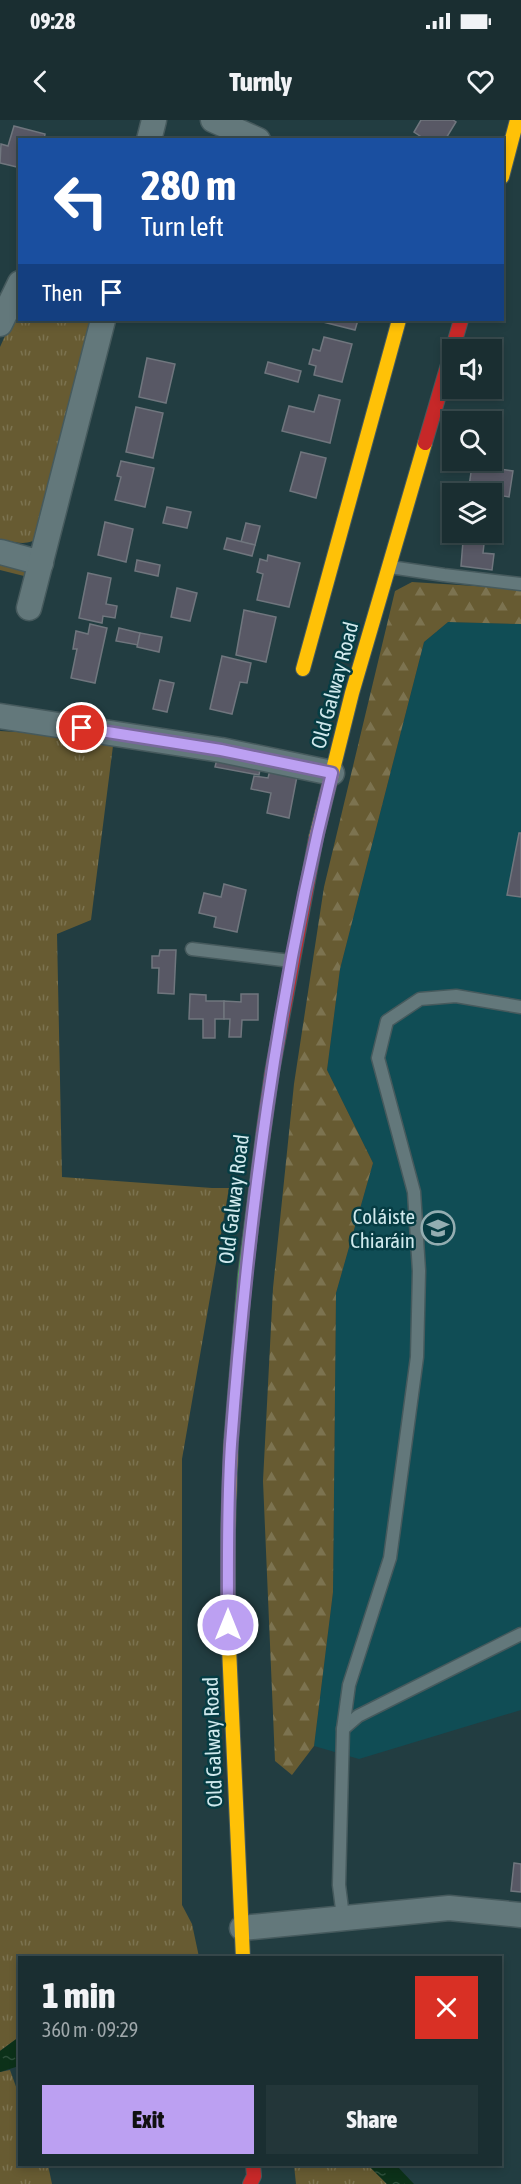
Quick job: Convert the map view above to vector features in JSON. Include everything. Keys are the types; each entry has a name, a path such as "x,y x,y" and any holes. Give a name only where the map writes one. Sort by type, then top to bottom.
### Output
{"main road":[{"path":"504,169 517,120"},
{"path":"303,669 399,321"},
{"name":"Old Galway Road","path":"243,1956 228,1625 231,1446 245,1275 260,1155 292,961 332,773 352,693 461,321"}],"street":[{"path":"150,138 154,120"},
{"path":"213,120 254,138"},
{"path":"0,324 18,287"},
{"path":"29,608 103,321"},
{"path":"1,552 41,563"},
{"path":"0,716 221,750 332,773"},
{"path":"242,1929 449,1908 521,1915"}],"lane":[{"path":"389,566 521,584"},
{"path":"192,949 292,961"},
{"path":"343,1917 339,1885 343,1729 349,1685 390,1558 417,1357 419,1271 414,1192 378,1058 387,1021 420,999 456,996 521,1008"},
{"path":"343,1729 358,1716 521,1634"}],"shaded area":[{"name":"Coláiste Chiaráin","path":"448,622 521,624 521,1710 359,1759 314,1746 333,1592 336,1293 373,1163 327,1070 340,969 424,642"}],"green space":[{"path":"18,307 18,321 98,321 42,536 25,543 6,540 1,558 25,568 24,576 0,570 0,347"},
{"path":"412,582 521,589 521,624 448,622 424,642 340,969 327,1070 373,1163 336,1293 333,1592 314,1746 292,1775 275,1761 263,1481 273,1288 294,1084 324,887 395,591"},
{"path":"0,731 114,738 91,920 57,934 62,1177 229,1188 182,1459 182,1905 192,1924 199,1956 18,1956 18,2038 0,2051"},
{"path":"10,2070 18,2092 18,2166 48,2166 52,2184 0,2184 0,2072"},
{"path":"294,2166 369,2166 387,2184 296,2184"}],"water":[{"path":"18,2038 18,2066 0,2072 0,2051"},
{"path":"369,2166 397,2166 414,2184 387,2184"}],"building":[{"path":"421,120 453,120 456,122 446,138 423,138 414,132"},
{"path":"14,126 45,134 44,138 18,138 17,167 0,163 1,144 8,146"},
{"path":"324,321 358,321 355,330"},
{"path":"324,337 352,344 342,382 314,375 316,366 309,364 313,349 320,351"},
{"path":"147,358 175,364 166,403 139,397"},
{"path":"268,362 301,371 298,382 265,373"},
{"path":"319,395 340,400 330,443 282,431 289,406 314,412"},
{"path":"136,407 163,413 153,458 126,452"},
{"path":"301,452 326,458 316,498 290,491"},
{"path":"121,461 154,468 145,507 115,500 121,477 117,476"},
{"path":"471,471 513,471 509,497 502,496 502,483 470,483"},
{"path":"167,507 191,512 187,528 163,523"},
{"path":"105,522 133,529 126,562 98,555"},
{"path":"246,523 260,526 255,545 241,542"},
{"path":"227,538 255,545 252,556 224,549"},
{"path":"463,543 484,544 483,553 494,554 492,570 461,566"},
{"path":"268,555 300,563 289,607 257,600 263,574 257,572 260,559 267,561"},
{"path":"137,560 160,565 158,576 135,571"},
{"path":"88,573 111,578 106,604 117,606 115,618 103,616 102,623 79,618"},
{"path":"177,588 197,593 190,621 171,617"},
{"path":"244,610 276,617 266,662 236,655"},
{"path":"90,624 107,628 95,683 71,678 77,649 73,649 76,631 88,634"},
{"path":"119,628 140,633 138,645 116,641"},
{"path":"140,633 162,637 159,652 137,647"},
{"path":"222,656 251,663 247,683 240,682 232,714 210,709"},
{"path":"160,680 174,683 167,712 153,709"},
{"path":"218,755 261,763 259,775 215,767"},
{"path":"271,766 298,771 289,818 267,813 271,793 251,789 254,776 268,778"},
{"path":"519,833 521,833 521,897 507,895"},
{"path":"224,884 246,890 237,932 214,927 216,917 199,913 204,893 221,897"},
{"path":"160,950 176,950 174,994 158,993 159,968 152,968 152,956 159,956"},
{"path":"190,994 206,995 206,1001 224,1001 224,1019 215,1019 215,1038 203,1038 203,1019 189,1019"},
{"path":"241,994 258,994 258,1020 242,1020 241,1037 229,1037 230,1019 224,1019 224,1001 241,1002"},
{"path":"514,1863 521,1864 521,1892 511,1891"}],"traffic: fast":[{"path":"231,1442 245,1275 263,1135"}],"traffic: slow":[{"path":"504,169 517,120"},
{"path":"303,669 399,321"},
{"path":"316,838 352,693 425,443"},
{"path":"231,1442 228,1625 243,1956"}],"traffic: jam":[{"path":"425,443 461,321"},
{"path":"263,1135 272,1072 316,838"},
{"path":"250,2184 254,2176 253,2166"}],"place":[{"name":"Coláiste Chiaráin","path":"438,1228"}],"route":[{"path":"82,728 221,750 332,773 309,873 272,1072 247,1255 231,1446 228,1625"}]}
